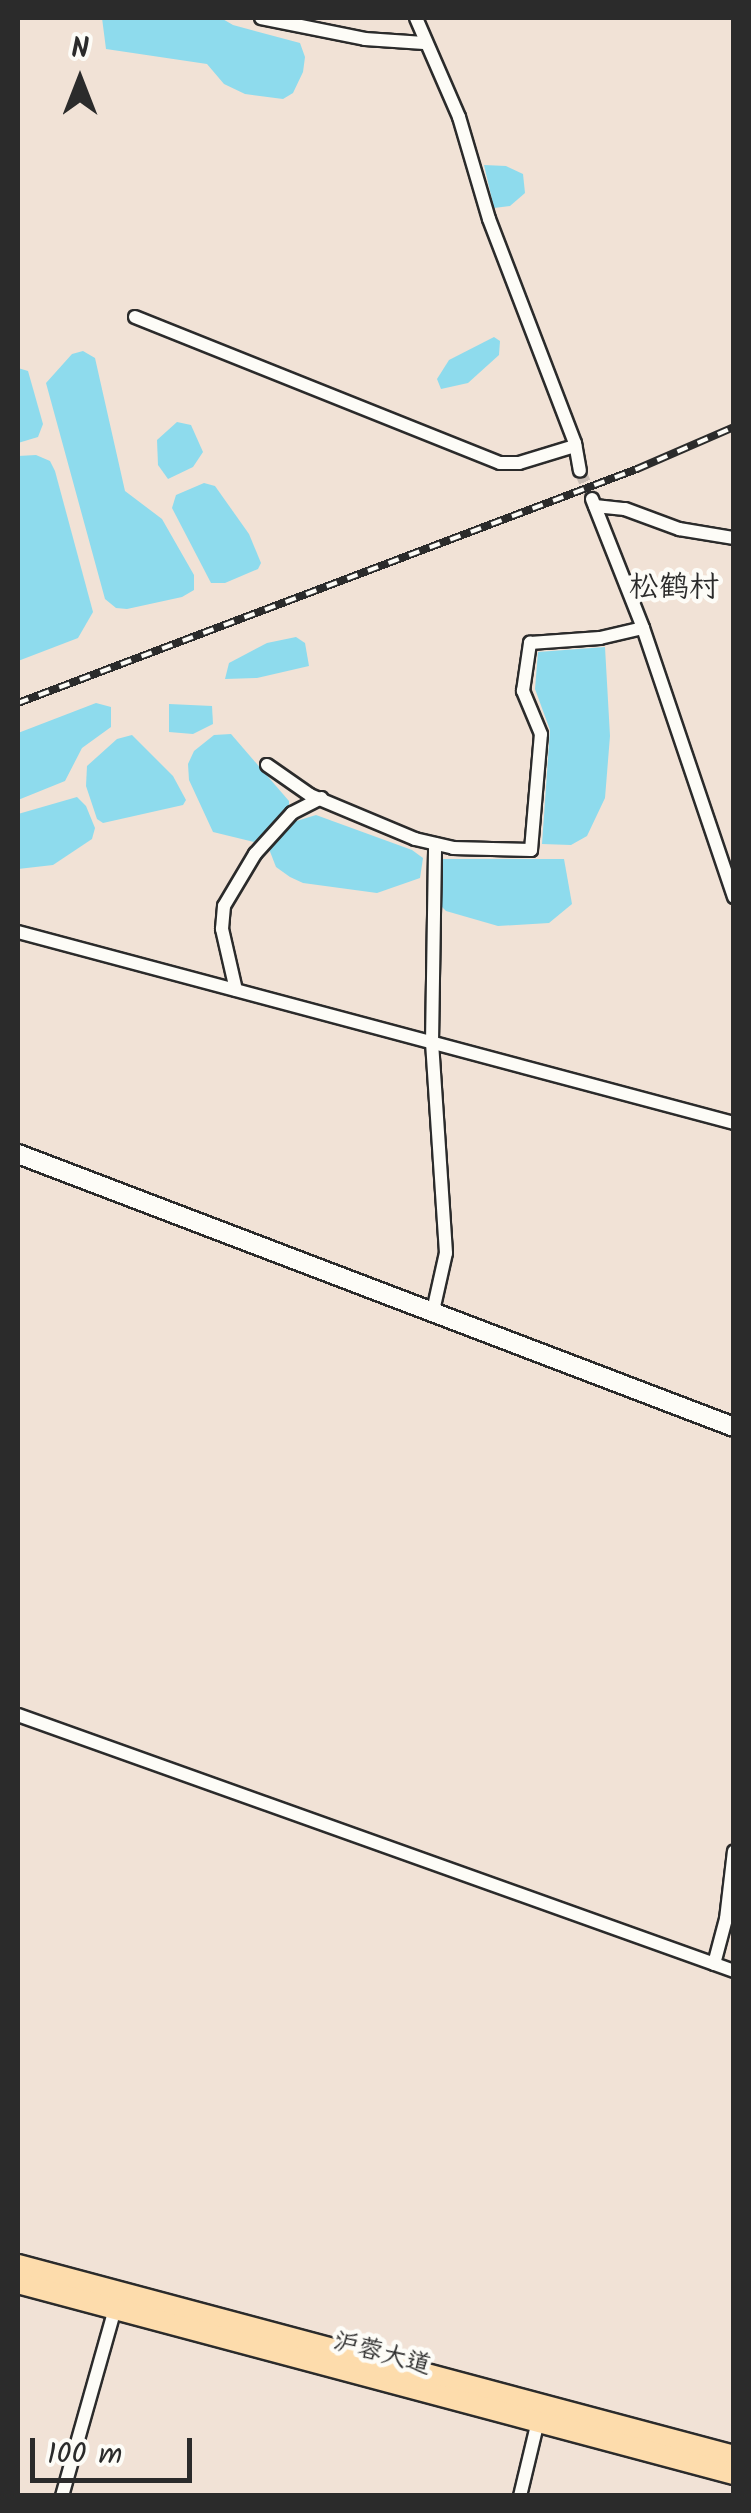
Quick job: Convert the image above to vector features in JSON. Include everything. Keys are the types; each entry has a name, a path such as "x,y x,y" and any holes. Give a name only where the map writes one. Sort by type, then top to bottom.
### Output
{"main road":[{"path":"18,1154 734,1427"},
{"name":"沪蓉大道","path":"18,2265 734,2456"},
{"name":"沪蓉大道","path":"18,2283 734,2474"}],"street":[{"path":"261,18 365,39 424,43"},
{"path":"416,18 458,117 488,219 575,446 580,471"},
{"path":"134,317 500,463 519,463 575,446"},
{"path":"734,538 679,529 625,509 593,503 643,628 734,896"},
{"path":"268,765 321,798 435,844 530,850 541,734 522,692 530,642 600,638 643,628"},
{"path":"236,990 222,929 224,906 254,854 292,813 321,798"},
{"path":"433,1312 446,1252 432,1042 435,844"},
{"path":"18,932 734,1123"},
{"path":"18,1715 734,1972"},
{"path":"714,1964 726,1919 734,1852"},
{"path":"62,2496 115,2310"},
{"path":"520,2496 538,2421"}],"water":[{"path":"102,18 221,18 233,25 300,43 305,57 303,72 293,93 283,99 245,94 224,84 207,64 106,49"},
{"path":"484,165 506,166 523,174 525,193 510,206 494,208"},
{"path":"494,337 500,341 499,355 468,383 441,389 437,379 449,360"},
{"path":"83,351 95,358 125,491 162,519 194,575 194,590 182,597 127,609 116,608 105,599 46,383 72,354"},
{"path":"18,368 28,371 43,424 38,437 18,443"},
{"path":"177,422 191,425 203,452 193,467 168,479 158,465 157,440"},
{"path":"36,455 50,461 55,471 93,612 78,638 18,661 18,456"},
{"path":"204,483 215,486 249,534 261,563 258,569 225,583 211,583 172,508 176,495"},
{"path":"296,637 305,643 309,666 257,678 225,679 229,663 267,643"},
{"path":"605,647 610,736 605,798 587,836 571,845 542,844 550,730 535,689 538,652"},
{"path":"96,703 111,707 111,727 82,748 65,781 18,800 18,733"},
{"path":"169,704 212,706 213,724 193,734 169,732"},
{"path":"231,734 289,801 289,807 254,842 213,832 189,780 188,764 194,751 214,735"},
{"path":"132,735 173,776 186,800 183,805 103,823 97,819 86,786 87,766 117,739"},
{"path":"77,797 86,806 95,828 92,839 53,865 18,869 18,814"},
{"path":"316,815 412,850 423,858 420,878 377,893 303,883 290,877 276,867 269,849 290,823"},
{"path":"443,859 564,859 572,904 549,923 498,926 446,911 439,904"}],"tunnel":[{"path":"580,471 592,499"}],"railway":[{"path":"18,703 637,469 734,427"}],"district":[{"name":"松鹤村","path":"674,588"}]}
